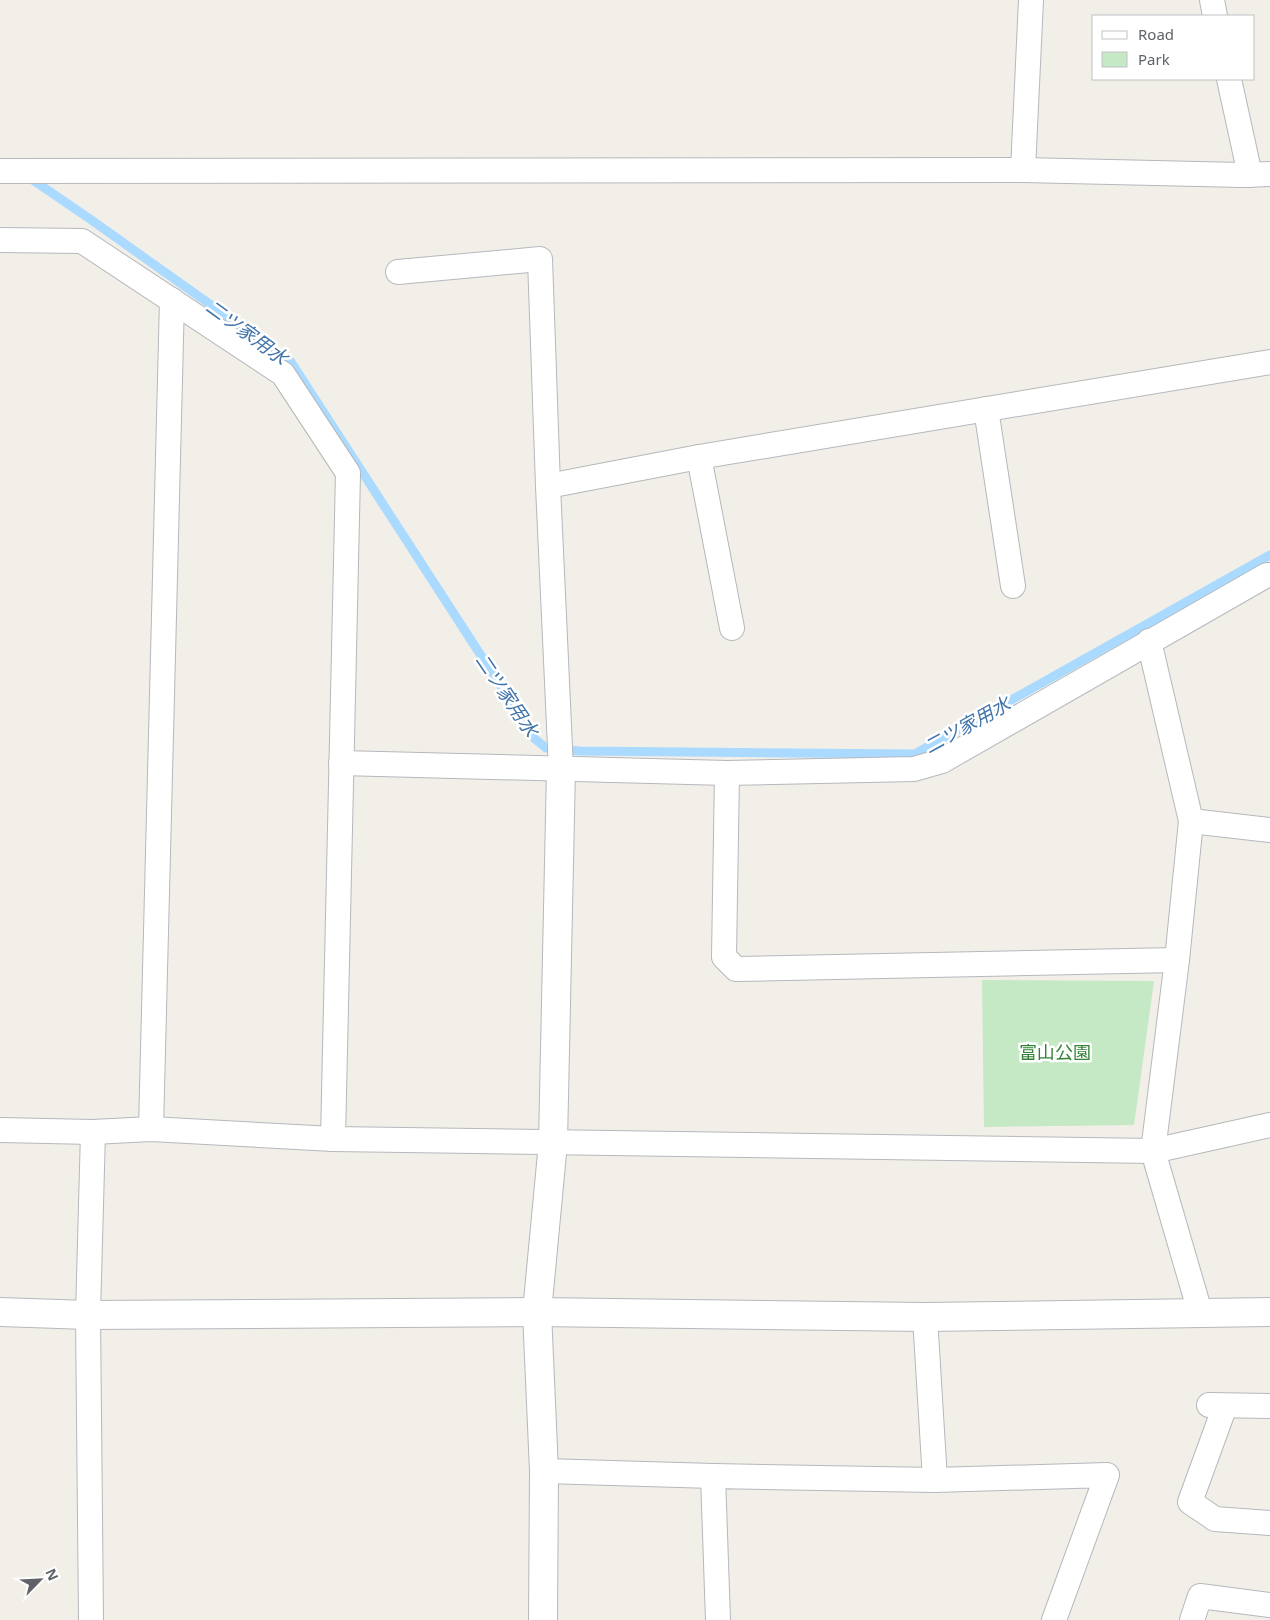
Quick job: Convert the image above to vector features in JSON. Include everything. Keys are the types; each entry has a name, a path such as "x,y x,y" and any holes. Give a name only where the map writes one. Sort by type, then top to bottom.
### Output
{"street":[{"path":"1023,170 1031,0"},
{"path":"1212,0 1215,15"},
{"path":"0,171 1023,170 1260,174 1229,80"},
{"path":"0,240 82,241 283,374 348,473 333,1139"},
{"path":"398,272 540,259 561,769 553,1143 537,1312 544,1471 544,1620"},
{"path":"151,1129 172,300"},
{"path":"548,486 699,457 1270,362"},
{"path":"986,409 1013,586"},
{"path":"699,457 732,628"},
{"path":"342,764 727,773 914,769 942,761 1149,641 1270,575"},
{"path":"1149,641 1191,821 1177,960 1153,1151 1200,1312"},
{"path":"727,773 724,957 736,969 1177,960"},
{"path":"1191,821 1270,830"},
{"path":"0,1130 93,1132 151,1129 333,1139 1153,1151 1270,1125"},
{"path":"91,1620 88,1315 93,1132"},
{"path":"0,1312 88,1315 537,1312 925,1317 1270,1312"},
{"path":"925,1317 935,1480"},
{"path":"1270,1406 1217,1405 1190,1502 1215,1519 1270,1523"},
{"path":"544,1471 935,1480 1107,1476 1054,1620"},
{"path":"713,1476 718,1620"},
{"path":"1192,1620 1200,1596 1270,1605"}],"green space":[{"name":"富山公園","path":"982,980 1154,981 1134,1125 984,1127"}],"waterway":[{"name":"二ツ家用水","path":"27,176 291,362 535,739 546,748 580,751 915,754 1270,555"}]}
